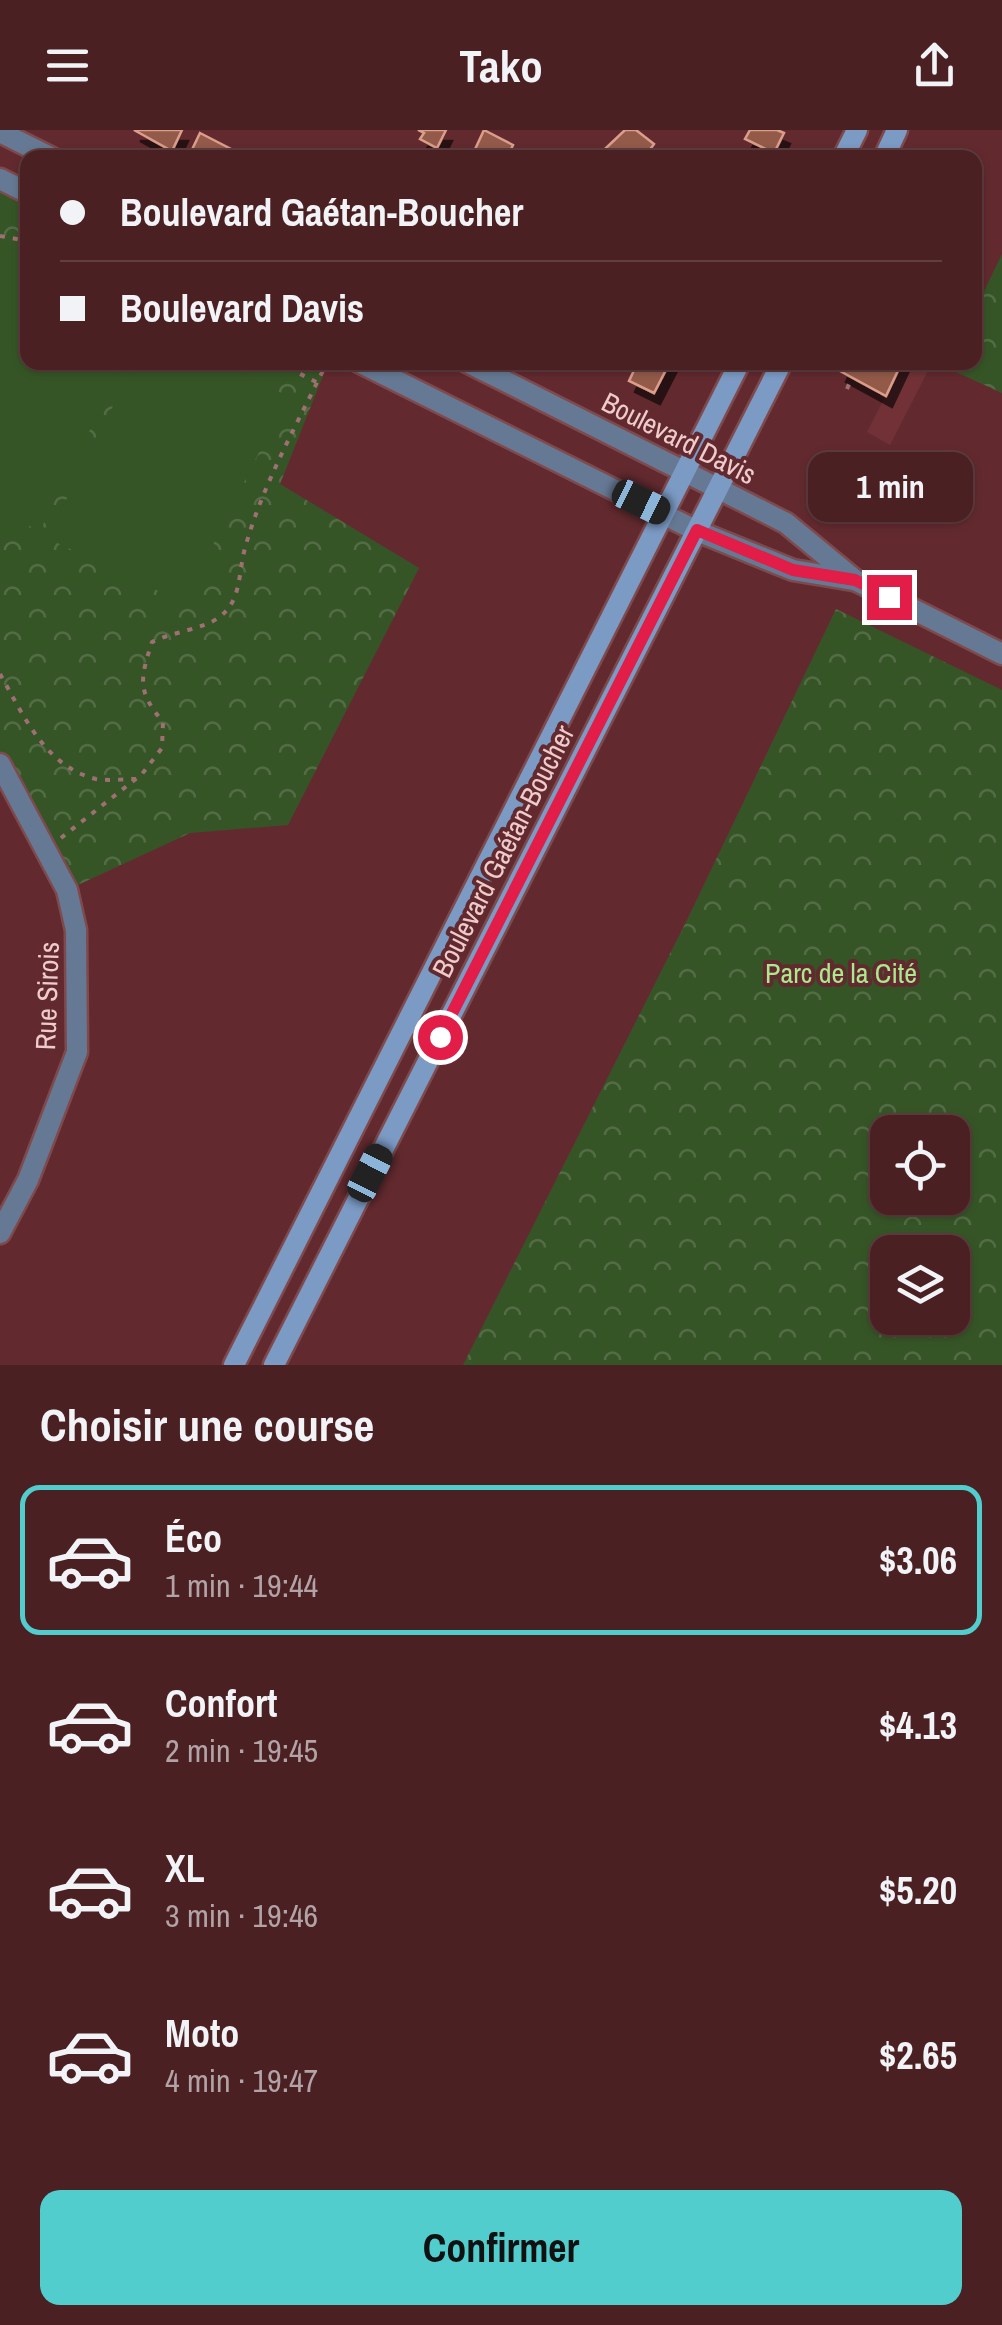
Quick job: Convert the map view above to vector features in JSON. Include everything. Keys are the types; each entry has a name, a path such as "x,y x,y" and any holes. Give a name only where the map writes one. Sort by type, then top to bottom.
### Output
{"main road":[{"name":"Boulevard Gaétan-Boucher","path":"234,1365 736,370"},
{"name":"Boulevard Gaétan-Boucher","path":"274,1365 778,370"}],"street":[{"path":"0,132 36,150"},
{"name":"Boulevard Davis","path":"376,370 697,530 793,570 855,580"},
{"name":"Boulevard Davis","path":"483,370 786,523 855,580 1002,654"},
{"name":"Rue Sirois","path":"0,764 67,890 76,930 77,1052 28,1180 0,1234"}],"path":[{"path":"293,370 318,382"},
{"path":"46,850 136,778 162,748 162,722 144,700 142,673 152,642 174,630 216,620 235,600 244,548 268,484 323,370"},
{"path":"847,389 852,377"},
{"path":"0,674 37,739 62,762 96,778 136,778"}],"shaded area":[{"path":"928,370 890,445 867,432 886,395 840,371"}],"green space":[{"path":"0,179 20,189 20,370 325,370 280,484 419,568 288,825 190,833 67,890 0,764"},
{"path":"1002,254 1002,393 951,370 982,370 982,295"},
{"path":"8,257 20,263 20,370 120,370 40,531 0,512 0,272"},
{"path":"131,370 234,370 287,396 184,603 47,538"},
{"name":"Parc de la Cité","path":"836,609 1002,690 1002,1365 463,1365 688,918"}],"building":[{"path":"134,130 182,130 170,150"},
{"path":"418,130 446,130 437,148 420,139 424,133"},
{"path":"484,130 513,145 511,150 475,150"},
{"path":"625,130 636,130 654,144 650,150 606,148"},
{"path":"750,130 784,133 776,150 745,139"},
{"path":"200,133 233,150 192,150"},
{"path":"634,370 666,370 654,393 629,381"},
{"path":"840,370 898,370 886,396"}],"route":[{"path":"440,1037 697,530 793,570 855,580 889,597"}]}
